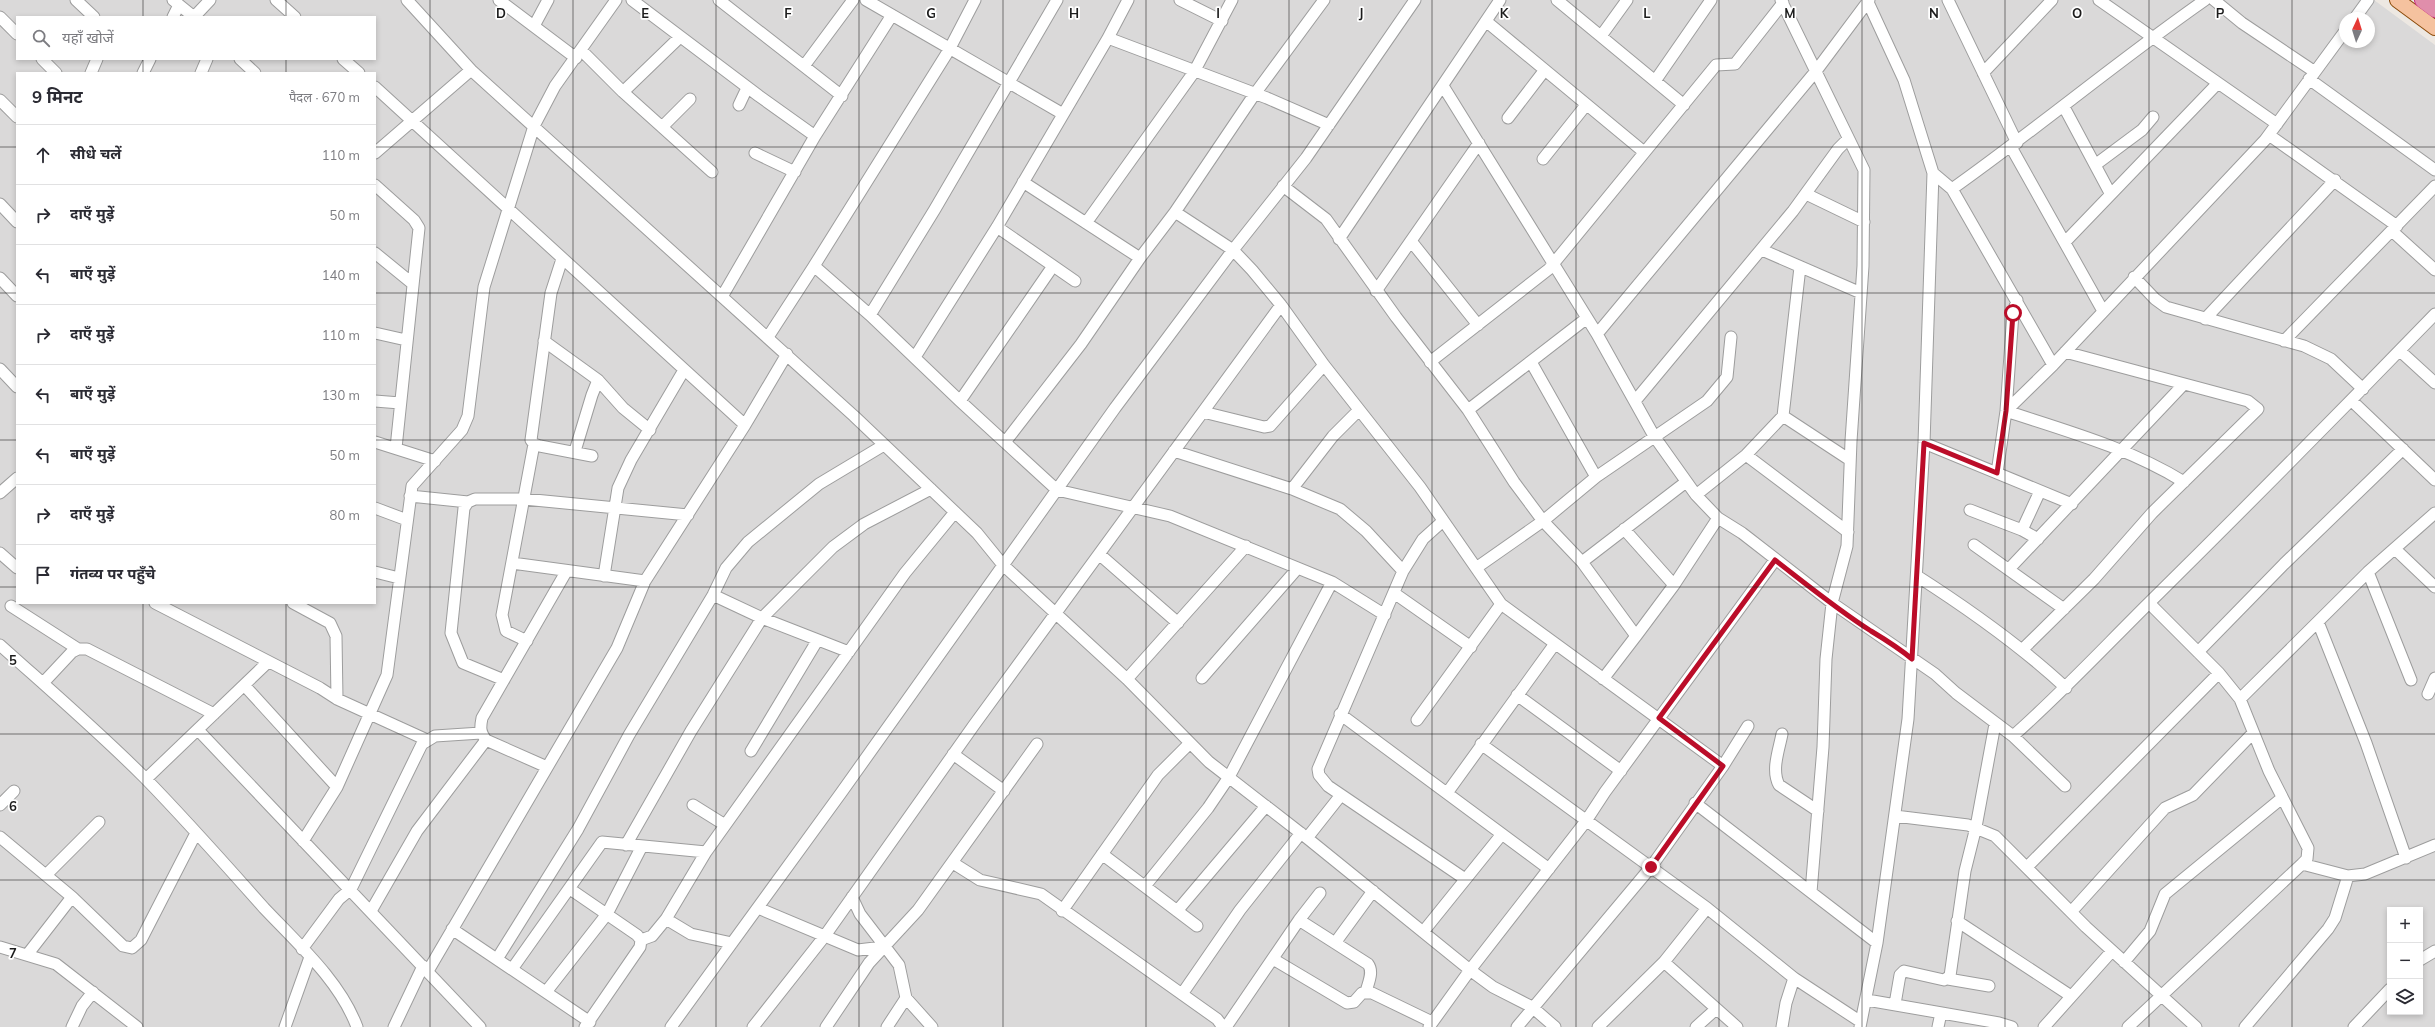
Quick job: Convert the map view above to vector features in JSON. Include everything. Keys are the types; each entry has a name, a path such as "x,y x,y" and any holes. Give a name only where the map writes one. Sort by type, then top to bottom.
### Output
{"highway":[{"path":"2423,0 2435,8"}],"main road":[{"path":"2397,0 2435,28"}],"street":[{"path":"195,16 210,0"},
{"path":"276,0 294,16"},
{"path":"407,0 471,70 787,354 977,533 1002,565 1126,679 1190,743 1229,777 1470,970 1493,987 1532,1007 1555,1027"},
{"path":"534,26 548,0"},
{"path":"303,841 337,787 387,676 398,578 412,486 462,430 468,416 484,287 534,126 552,92 616,0"},
{"path":"632,0 747,88 815,136"},
{"path":"719,0 842,96"},
{"path":"866,0 949,50 1063,114"},
{"path":"768,337 949,50 975,0"},
{"path":"870,315 889,287 1010,84 1057,0"},
{"path":"915,356 997,227 1108,38 1128,0"},
{"path":"1180,0 1222,21"},
{"path":"1086,223 1194,72 1232,0"},
{"path":"671,1027 758,908 1002,565 1233,250 1329,125 1414,0"},
{"path":"1339,240 1487,22 1500,0"},
{"path":"1557,0 1684,104"},
{"path":"1601,36 1627,0"},
{"path":"1655,81 1711,0"},
{"path":"1983,73 2052,0"},
{"path":"2099,0 2277,124"},
{"path":"1952,188 2014,145 2205,0"},
{"path":"2214,0 2435,170"},
{"path":"2359,12 2368,0"},
{"path":"79,1 93,16"},
{"path":"1430,362 1553,264 1716,65 1735,64 1782,1 1864,170 1864,222 1861,293 1850,460 1848,546 1832,603 1826,659 1823,747 1811,892"},
{"path":"1481,744 1707,908 1794,978 1861,1024 1867,1000 1896,816 1908,719 1924,443 1933,173 1904,80 1868,1 1816,71 1597,334"},
{"path":"172,16 176,2 193,16"},
{"path":"505,2 534,26 578,54 623,92 712,172"},
{"path":"804,66 848,2"},
{"path":"1006,441 1081,344 1140,258 1174,212 1318,2"},
{"path":"1953,2 2014,145 2103,311"},
{"path":"722,296 815,136 842,96 892,15"},
{"path":"0,17 16,33"},
{"path":"1487,22 1544,71 1644,152"},
{"path":"623,92 680,37"},
{"path":"1108,38 1329,125"},
{"path":"2006,411 2053,365 2269,134 2339,39"},
{"path":"43,60 55,72"},
{"path":"92,72 98,60"},
{"path":"144,72 150,60"},
{"path":"201,72 207,60"},
{"path":"241,60 254,72"},
{"path":"344,60 358,72"},
{"path":"376,152 471,70"},
{"path":"1508,118 1544,71"},
{"path":"2065,242 2110,193 2218,83"},
{"path":"1443,86 1597,334 1654,436 1696,495 1718,518 1872,632 1893,643 1912,659 1935,674 1994,724 2012,736 2065,786"},
{"path":"376,88 413,120 507,209 746,425"},
{"path":"738,105 747,88"},
{"path":"662,127 690,99"},
{"path":"0,100 16,117"},
{"path":"1544,159 1586,105"},
{"path":"2064,107 2110,193"},
{"path":"2095,165 2142,130 2153,117"},
{"path":"2269,134 2335,180 2394,228 2435,270"},
{"path":"1635,401 1762,250 1806,194 1838,149 1848,139"},
{"path":"1376,291 1479,143"},
{"path":"755,153 795,172"},
{"path":"1933,173 1952,188 1981,242 2017,300 2053,365"},
{"path":"2205,319 2335,180"},
{"path":"1023,182 1140,258"},
{"path":"376,186 414,220 419,228 406,340 396,448"},
{"path":"1283,186 1326,219 1339,240 1376,291 1468,410 1514,482 1544,521 1582,562 1636,636"},
{"path":"2284,341 2435,186"},
{"path":"1806,194 1864,222"},
{"path":"0,204 16,221"},
{"path":"1174,212 1233,250 1281,305 1324,365 1420,486 1443,522 1501,604 1554,645 1659,718 1723,766"},
{"path":"997,227 1075,281"},
{"path":"1412,241 1478,324"},
{"path":"1762,250 1861,293"},
{"path":"376,254 413,284"},
{"path":"527,641 506,631 503,626 502,616 534,444 531,440 531,432 551,293 562,259"},
{"path":"814,266 915,356 960,401 1006,441 1057,490 1170,516 1332,582 1385,615"},
{"path":"960,401 1053,266"},
{"path":"1696,495 1746,455 1783,416 1800,267"},
{"path":"2134,277 2155,299 2166,307 2304,346 2331,359 2363,389"},
{"path":"2,285 16,295"},
{"path":"1997,473 2006,411 2013,313 2017,300"},
{"path":"753,1027 824,937 954,754 1281,305"},
{"path":"2012,736 2066,688 2149,603 2352,401 2435,314"},
{"path":"1468,410 1587,318"},
{"path":"376,333 406,340"},
{"path":"1476,568 1544,521 1596,478 1654,436 1707,401 1728,377 1731,337"},
{"path":"544,341 598,380 623,408 650,430"},
{"path":"2400,350 2435,382"},
{"path":"2023,650 2099,574 2152,513 2258,409 2248,401 2183,385 2065,352"},
{"path":"394,1027 425,968 452,929 617,648 646,580 746,425 787,354"},
{"path":"1531,362 1596,478"},
{"path":"1203,412 1264,427 1270,426 1324,365"},
{"path":"0,369 16,386"},
{"path":"604,576 618,488 631,460 684,370"},
{"path":"575,451 598,380"},
{"path":"2009,569 2072,504 2120,449 2152,420 2183,385"},
{"path":"376,401 400,403"},
{"path":"2352,401 2435,479"},
{"path":"1292,489 1333,436 1359,410"},
{"path":"2006,411 2120,449 2164,470 2184,482"},
{"path":"1783,416 1850,460"},
{"path":"376,442 435,461"},
{"path":"1924,443 2072,504"},
{"path":"534,444 575,451 592,456"},
{"path":"497,959 578,829 629,734 713,595 726,568 748,542 819,484 884,445"},
{"path":"2198,652 2284,564 2404,449"},
{"path":"1174,451 1292,489 1340,509 1352,518 1403,571"},
{"path":"1746,455 1848,532"},
{"path":"0,493 16,479"},
{"path":"1582,562 1686,482"},
{"path":"626,845 691,731 762,618 833,547 864,524 931,489"},
{"path":"2022,530 2040,491"},
{"path":"410,496 468,502 475,499 524,499 688,515"},
{"path":"468,502 464,508 451,633 463,663 504,680"},
{"path":"376,508 407,520"},
{"path":"1970,510 2022,530 2038,540"},
{"path":"641,940 652,936 666,919 706,852 725,825 905,573 955,512"},
{"path":"2240,699 2368,572 2435,513"},
{"path":"1603,679 1674,585 1718,518"},
{"path":"1443,522 1423,539 1403,571 1366,661 1340,714 1318,769 1319,775 1328,786 1465,879"},
{"path":"1624,529 1674,585"},
{"path":"1974,545 2064,609"},
{"path":"1126,679 1246,546"},
{"path":"2395,549 2435,587"},
{"path":"0,552 16,567"},
{"path":"1099,554 1178,623"},
{"path":"1366,992 1430,1024 1586,821 1659,718 1775,560"},
{"path":"512,563 566,572 646,580"},
{"path":"1202,678 1297,569"},
{"path":"376,572 398,578"},
{"path":"371,911 417,831 484,737 482,718 566,572"},
{"path":"2368,572 2411,680"},
{"path":"1917,576 1978,615 2023,650 2066,688"},
{"path":"1145,886 1208,808 1229,777 1332,582"},
{"path":"1394,593 1471,647"},
{"path":"713,595 816,641 849,652"},
{"path":"2128,1027 2302,864 2307,859 2308,848 2282,798 2253,733 2247,713 2240,699 2218,673 2149,603"},
{"path":"161,604 337,699 427,740"},
{"path":"295,604 330,623 336,636 337,699"},
{"path":"1417,720 1501,604"},
{"path":"11,606 78,649"},
{"path":"2318,622 2366,743 2406,858"},
{"path":"751,751 816,641"},
{"path":"0,645 146,779 310,957 336,990 357,1027"},
{"path":"1446,793 1554,645"},
{"path":"43,683 72,652 78,649 87,649 214,714"},
{"path":"146,779 268,662"},
{"path":"2027,867 2218,673"},
{"path":"2428,694 2435,678"},
{"path":"244,685 337,787"},
{"path":"1517,695 1621,771"},
{"path":"1340,714 1549,869"},
{"path":"1948,978 1950,976 1965,871 1976,827 1994,724"},
{"path":"1517,1027 1532,1007 1651,867 1723,766 1748,726"},
{"path":"198,730 303,841 351,889 480,1027"},
{"path":"2071,912 2165,808 2193,795 2253,733"},
{"path":"1782,734 1775,772 1776,779 1779,785 1818,811"},
{"path":"302,948 339,899 351,889 422,744 427,740 435,736 484,737 547,767"},
{"path":"1062,911 1158,775 1190,743"},
{"path":"826,1027 869,963 918,910 1037,744"},
{"path":"954,754 1004,791"},
{"path":"0,804 14,791"},
{"path":"1182,994 1240,910 1341,794"},
{"path":"2124,962 2150,931 2165,894 2282,798"},
{"path":"1695,804 1876,943"},
{"path":"693,805 725,825"},
{"path":"1177,911 1266,806"},
{"path":"1896,816 1976,827 1995,836 2112,951 2196,1027"},
{"path":"46,875 100,822"},
{"path":"0,838 72,897 123,946 132,948 141,940 196,833"},
{"path":"1423,932 1502,834"},
{"path":"512,969 602,842 706,852"},
{"path":"2302,864 2348,876 2365,874 2435,845"},
{"path":"546,992 607,914 642,846"},
{"path":"1102,854 1197,926"},
{"path":"953,863 980,880 1041,894 1062,911 1217,1018 1225,1027 1299,920 1320,893"},
{"path":"2245,1027 2328,930 2335,918 2348,876"},
{"path":"452,929 546,992 588,1024 640,947 641,940 637,935 570,889"},
{"path":"1335,943 1372,891"},
{"path":"27,955 72,897"},
{"path":"852,897 860,914 883,947 899,965 906,998 932,1027"},
{"path":"758,908 858,950 883,947"},
{"path":"1598,1027 1664,962 1707,908"},
{"path":"666,919 691,934 732,944"},
{"path":"1273,959 1347,1003 1354,1002 1366,992 1371,968 1368,964 1299,920"},
{"path":"1957,920 2071,996"},
{"path":"0,947 56,964 137,1027"},
{"path":"2044,1027 2112,951"},
{"path":"2423,958 2435,951"},
{"path":"285,1027 310,957"},
{"path":"1664,962 1737,1027"},
{"path":"1895,1004 1900,975 1904,971 1989,986"},
{"path":"1782,1027 1786,1003 1794,978"},
{"path":"72,1027 82,1006 93,992"},
{"path":"2354,1027 2387,993"},
{"path":"887,1027 906,998"},
{"path":"1867,1000 2000,1023 2012,1027"},
{"path":"1696,1027 1716,1009"},
{"path":"1938,1027 1941,1013"}],"shaded area":[{"path":"0,0 2374,0 2435,45 2435,1027 0,1027"}],"route":[{"path":"1651,867 1723,766 1659,718 1775,560 1872,632 1893,643 1912,659 1924,443 1997,473 2006,411 2013,313"}]}
